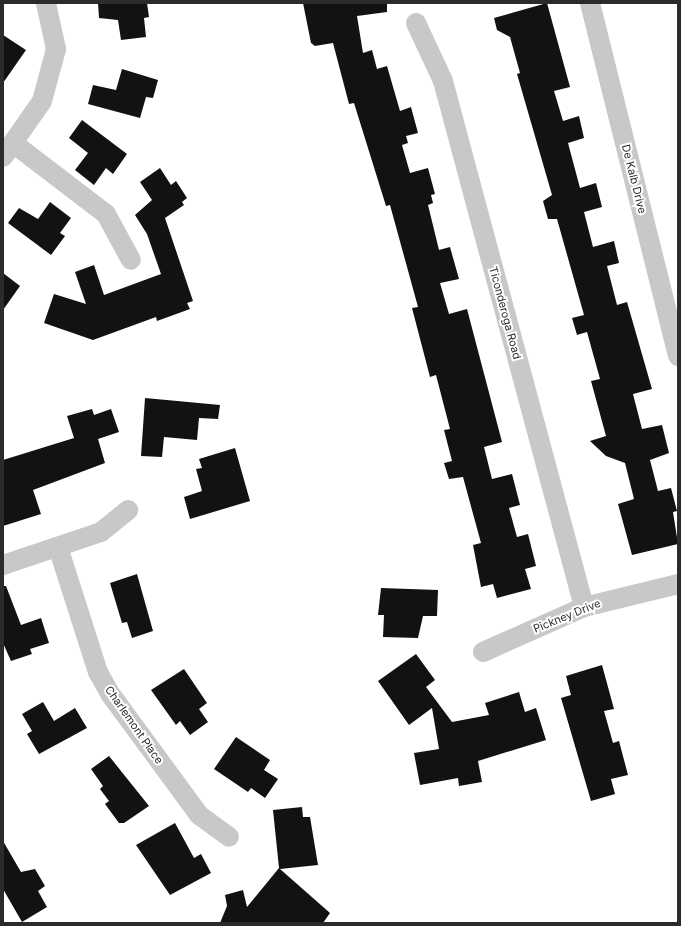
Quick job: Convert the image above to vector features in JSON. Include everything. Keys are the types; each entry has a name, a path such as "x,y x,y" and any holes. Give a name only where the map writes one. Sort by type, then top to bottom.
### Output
{"street":[{"path":"46,3 56,49 42,102 8,150 106,214 131,260"},
{"name":"De Kalb Drive","path":"590,3 678,356"},
{"name":"Ticonderoga Road","path":"416,23 443,81 584,607"},
{"path":"3,565 101,532 128,510"},
{"name":"Charlemont Place","path":"58,547 98,672 111,695 199,815 229,836"},
{"name":"Pickney Drive","path":"483,652 584,607 678,584"}],"building":[{"path":"98,3 147,3 149,17 144,18 146,37 121,40 118,20 99,18"},
{"path":"303,3 387,3 387,12 357,16 363,53 372,50 377,69 387,66 400,111 411,107 418,133 406,136 408,143 402,145 410,173 428,168 435,194 431,195 433,203 428,205 439,250 450,247 459,279 440,283 449,314 467,309 502,442 484,447 492,479 512,474 520,505 509,508 517,537 528,534 536,566 525,569 531,589 497,598 493,584 481,587 473,545 481,543 463,477 449,479 444,463 452,461 444,430 450,429 436,375 430,377 412,308 418,307 390,205 386,206 354,103 349,104 333,43 315,46 311,43"},
{"path":"547,3 570,87 554,91 563,121 579,116 584,138 568,143 580,188 596,183 602,207 584,212 593,247 614,241 619,263 607,266 617,305 627,302 652,389 633,394 642,429 662,425 669,453 650,460 658,491 671,488 677,511 673,512 678,544 632,555 618,504 634,499 625,463 606,456 590,441 606,436 591,381 600,379 587,332 577,335 572,318 584,315 557,219 548,219 543,201 552,195 517,74 520,73 510,37 497,30 494,18"},
{"path":"3,35 26,50 3,83"},
{"path":"122,69 158,80 153,98 146,97 140,118 88,104 93,85 116,90"},
{"path":"82,120 127,154 113,174 106,168 94,185 75,170 88,153 69,138"},
{"path":"160,168 171,185 176,181 187,198 182,202 184,205 165,218 193,301 187,303 190,309 157,321 156,317 93,340 44,323 54,294 86,304 75,272 94,265 104,295 161,274 147,234 135,215 152,200 140,182"},
{"path":"50,202 71,218 60,233 65,236 51,255 8,223 19,208 38,219"},
{"path":"3,273 20,286 3,310"},
{"path":"145,398 220,405 218,419 199,418 197,440 164,437 162,457 141,456"},
{"path":"92,409 94,415 111,409 119,432 98,439 105,463 33,490 41,514 3,526 3,460 74,438 67,416"},
{"path":"235,448 250,501 190,519 184,497 202,491 196,469 202,468 199,459"},
{"path":"137,574 153,631 132,638 127,622 122,623 110,583"},
{"path":"3,586 6,586 21,625 41,618 49,643 30,649 32,654 11,661 3,643"},
{"path":"381,588 438,590 437,616 423,616 418,638 383,637 384,615 378,615"},
{"path":"416,654 435,680 426,687 452,722 489,715 485,703 519,692 525,712 536,708 546,740 478,761 482,782 459,786 458,778 420,785 414,753 439,749 432,708 409,725 378,681"},
{"path":"602,665 614,709 604,711 613,743 619,741 628,775 611,779 615,794 591,801 561,698 571,695 566,676"},
{"path":"184,669 207,703 199,709 208,722 190,735 180,721 176,725 151,690"},
{"path":"43,702 54,721 75,708 87,728 39,754 27,734 32,731 22,714"},
{"path":"236,737 270,760 264,770 278,779 265,798 251,788 248,792 214,769"},
{"path":"109,756 149,806 124,823 119,823 105,804 109,801 100,789 103,786 91,769"},
{"path":"302,807 303,817 310,817 318,865 280,869 330,913 323,923 220,923 227,906 225,895 243,890 247,907 279,868 273,810"},
{"path":"175,823 194,858 201,854 211,873 170,895 136,845"},
{"path":"3,841 21,872 35,869 45,886 38,891 47,907 22,922 3,889"}]}
